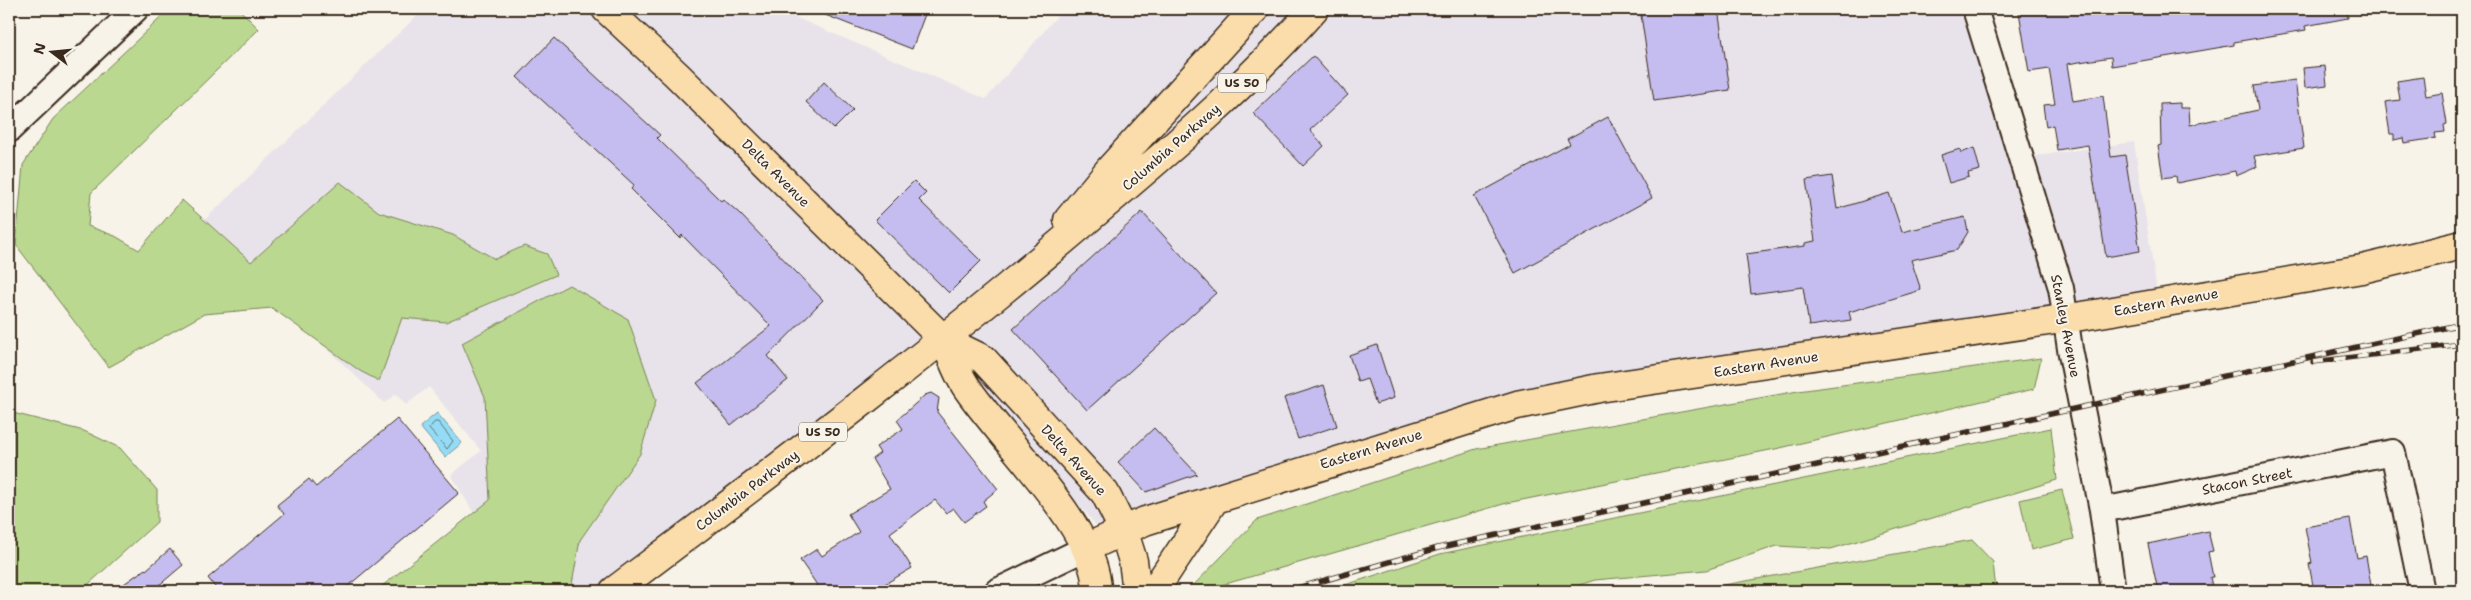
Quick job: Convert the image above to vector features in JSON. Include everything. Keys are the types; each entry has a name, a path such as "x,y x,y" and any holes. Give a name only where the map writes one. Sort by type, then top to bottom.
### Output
{"main road":[{"name":"Delta Avenue","path":"606,9 677,76 944,340 984,359 1105,493 1123,529 1133,561 1137,591"},
{"name":"Columbia Parkway","path":"1021,277 1109,170 1255,9"},
{"path":"1166,153 1214,68 1271,9"},
{"name":"Columbia Parkway","path":"614,591 944,340 1021,277 1195,128 1314,9"},
{"name":"Eastern Avenue","path":"1086,548 1123,529 1214,498 1517,405 1599,388 2065,319 2362,269 2462,245"},
{"name":"Delta Avenue","path":"944,340 965,384 1075,528 1092,563 1097,591"},
{"path":"1154,591 1214,498"}],"street":[{"path":"9,130 136,9"},
{"name":"Stanley Avenue","path":"1975,9 2058,279 2102,510 2113,591"},
{"name":"Stacon Street","path":"2102,510 2393,452 2422,591"},
{"path":"996,591 1086,548"}],"shaded area":[{"path":"424,9 776,9 986,99 1063,9 1974,9 2021,158 2134,142 2159,304 1511,407 1107,539 943,339 613,591 521,591 451,475 481,451 429,387 406,405 396,394 384,403 198,226"}],"green space":[{"path":"170,9 239,9 259,29 91,193 88,226 115,236 139,250 182,200 251,262 340,182 379,212 453,235 495,259 524,246 547,254 556,275 446,322 402,318 379,381 360,371 272,308 204,314 109,367 16,245 23,165 53,119"},
{"path":"569,285 628,319 656,400 640,454 580,540 572,584 562,591 376,591 490,500 485,397 462,343"},
{"path":"2041,358 2034,389 1780,448 1507,503 1201,591 1188,591 1257,520 1476,449 1798,391"},
{"path":"9,412 84,431 120,448 157,490 157,522 81,591 9,591"},
{"path":"2051,428 2057,480 1831,549 1777,546 1706,570 1595,580 1560,591 1327,591 1440,554"},
{"path":"2062,490 2074,539 2031,550 2020,500"},
{"path":"1972,540 1993,562 1996,591 1691,591"}],"water":[{"path":"437,413 462,443 445,457 420,427"}],"building":[{"path":"810,9 927,9 912,49"},
{"path":"1640,9 1718,9 1730,90 1654,101"},
{"path":"2039,9 2347,9 2348,18 2305,26 2306,30 2234,42 2234,45 2112,66 2111,57 2067,64 2073,101 2103,96 2111,157 2125,155 2140,251 2106,257 2088,145 2057,150 2053,125 2046,127 2043,105 2055,104 2049,69 2029,72 2019,12"},
{"path":"554,38 660,135 657,138 721,201 723,199 739,213 823,300 768,356 788,380 731,425 697,383 771,326 682,235 680,238 631,189 634,185 517,77"},
{"path":"1313,56 1348,95 1310,130 1324,146 1303,166 1253,113"},
{"path":"2325,66 2327,85 2305,88 2303,68"},
{"path":"2423,77 2426,96 2442,93 2447,124 2444,125 2445,132 2435,133 2436,138 2404,143 2403,138 2394,140 2394,134 2390,134 2385,102 2400,100 2397,81"},
{"path":"2295,80 2304,148 2254,156 2257,167 2236,176 2235,171 2177,183 2176,176 2163,178 2158,146 2161,145 2160,104 2180,103 2180,108 2189,108 2190,125 2258,110 2254,86"},
{"path":"824,82 853,110 834,129 806,102"},
{"path":"1608,117 1652,198 1515,273 1474,196 1570,144 1567,139"},
{"path":"1974,148 1980,170 1968,173 1969,177 1949,183 1941,155 1960,149 1961,153"},
{"path":"1832,176 1837,209 1889,193 1902,232 1965,217 1968,232 1957,250 1911,260 1921,290 1849,312 1851,320 1809,326 1803,287 1751,294 1746,254 1805,246 1805,243 1815,241 1806,180"},
{"path":"914,181 926,193 919,200 981,261 949,293 875,220"},
{"path":"1142,212 1216,293 1087,410 1013,329"},
{"path":"1377,345 1394,398 1376,404 1367,379 1358,382 1349,355"},
{"path":"1324,385 1337,426 1298,439 1284,398"},
{"path":"931,393 939,398 937,412 998,489 983,501 986,506 964,522 953,508 946,513 935,500 890,533 912,568 873,591 821,591 800,560 817,549 822,556 859,532 848,514 890,489 872,459 880,453 876,447 903,429 897,420 925,395"},
{"path":"397,419 459,493 342,591 218,591 208,578 284,514 277,505 309,479 316,487"},
{"path":"1154,428 1197,474 1146,492 1118,462"},
{"path":"2350,519 2357,558 2366,556 2372,591 2314,591 2309,564 2312,563 2305,527"},
{"path":"2208,531 2213,551 2208,552 2213,577 2210,577 2213,591 2158,591 2148,544"},
{"path":"170,549 183,565 157,587 160,591 114,591 146,570"}],"railway":[{"path":"1287,591 1438,548 2462,324"},
{"path":"2313,362 2462,344"}]}
